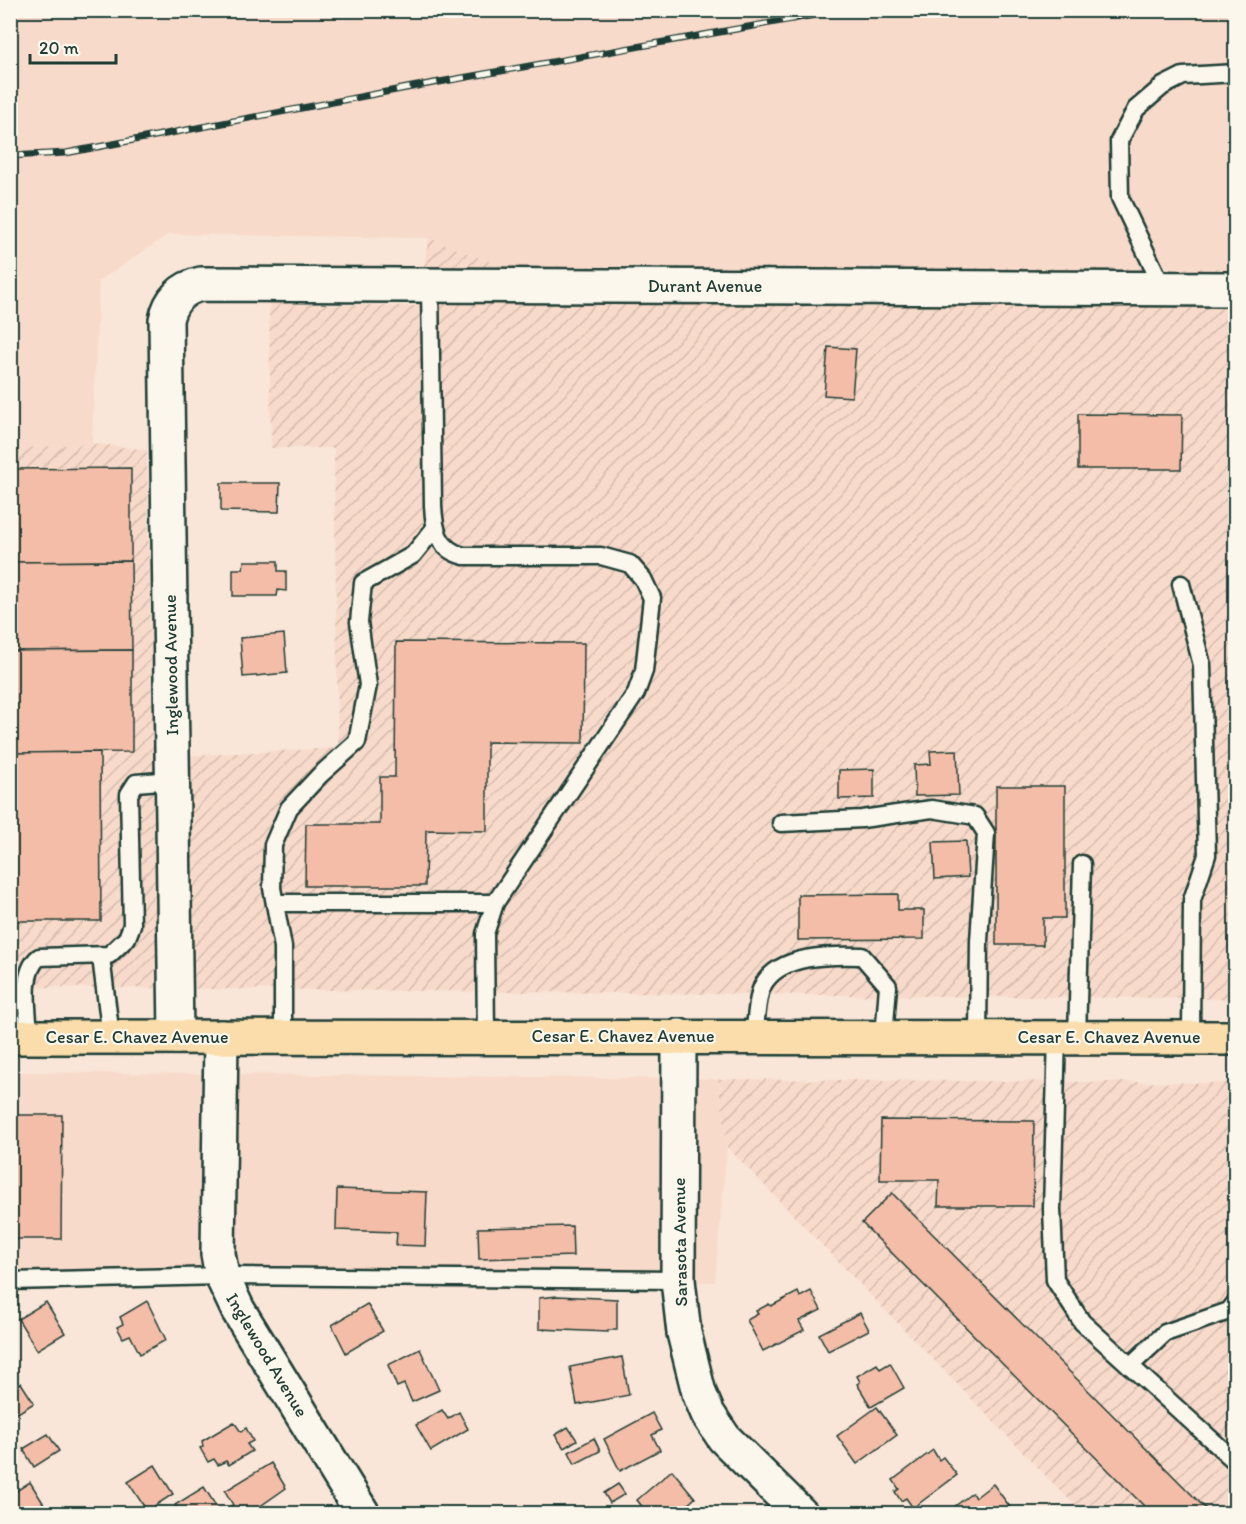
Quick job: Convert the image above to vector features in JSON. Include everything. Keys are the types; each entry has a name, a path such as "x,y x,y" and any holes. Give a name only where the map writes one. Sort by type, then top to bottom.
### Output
{"main road":[{"name":"Cesar E. Chavez Avenue","path":"20,1037 1236,1038"}],"street":[{"name":"Durant Avenue","path":"177,296 201,284 1236,289"},
{"name":"Inglewood Avenue","path":"176,1037 166,320 177,296"},
{"name":"Sarasota Avenue","path":"679,1036 678,1280 684,1333 699,1393 708,1414 734,1449 801,1514"},
{"name":"Inglewood Avenue","path":"221,1037 218,1254 222,1276 238,1310 363,1514"}],"lane":[{"path":"1163,288 1120,198 1119,141 1136,109 1163,86 1183,76 1236,73"},
{"path":"430,285 434,529 444,546 452,553 464,556 601,556 630,564 643,579 652,598 644,671 636,693 495,903 485,934 486,1037"},
{"path":"283,1037 283,947 272,888 273,845 289,808 320,775 357,742 368,685 359,622 363,583 413,555 434,529"},
{"path":"1181,584 1202,665 1207,855 1192,900 1191,1037"},
{"path":"20,1037 28,973 33,962 39,957 101,957 117,949 132,925 129,794 132,786 172,780"},
{"path":"781,823 862,819 932,809 975,816 986,833 979,941 978,1037"},
{"path":"1082,864 1052,1209 1055,1280 1082,1322 1236,1462"},
{"path":"275,903 495,903"},
{"path":"754,1036 762,985 785,964 827,955 862,956 888,986 884,1037"},
{"path":"101,957 111,1037"},
{"path":"10,1281 222,1276 678,1280"},
{"path":"1130,1366 1165,1333 1229,1311 1236,1302"}],"shaded area":[{"path":"11,11 1235,11 1235,268 501,266 429,238 169,234 99,281 92,443 11,449"},
{"path":"429,238 501,266 1235,268 1235,999 11,987 11,449 92,443 147,450 153,757 338,748 334,448 271,448 269,303 416,306"},
{"path":"11,1072 718,1079 727,1147 715,1282 11,1279"},
{"path":"718,1079 1235,1083 1235,1513 1082,1513 727,1147"}],"building":[{"path":"828,347 856,349 852,397 824,395"},
{"path":"1078,414 1182,415 1181,469 1078,469"},
{"path":"131,468 131,561 10,562 10,469"},
{"path":"221,483 280,483 279,512 221,511"},
{"path":"131,561 132,650 10,651 10,562"},
{"path":"244,561 278,561 278,571 286,571 286,591 278,590 277,596 233,596 233,569 243,569"},
{"path":"284,634 287,673 243,677 240,638"},
{"path":"396,642 584,643 583,743 487,742 487,831 426,830 425,886 305,886 306,824 380,824 380,777 395,777"},
{"path":"132,650 132,752 10,753 10,651"},
{"path":"957,750 959,795 915,796 914,765 931,764 930,751"},
{"path":"100,752 101,921 10,921 10,753"},
{"path":"874,769 874,798 839,799 839,770"},
{"path":"996,786 1065,786 1065,918 1043,918 1043,945 996,945"},
{"path":"966,841 968,877 935,879 933,842"},
{"path":"898,894 898,910 924,910 924,939 798,940 798,895"},
{"path":"10,1115 62,1115 61,1239 10,1239"},
{"path":"881,1120 1034,1121 1033,1206 938,1206 939,1180 880,1180"},
{"path":"337,1189 427,1192 425,1246 396,1245 397,1232 336,1230"},
{"path":"892,1193 1211,1514 1152,1514 862,1223"},
{"path":"572,1226 573,1256 479,1259 478,1228"},
{"path":"811,1291 821,1310 799,1321 804,1330 763,1351 747,1320 758,1314 756,1311 769,1304 771,1306 798,1292 800,1297"},
{"path":"558,1296 617,1299 617,1330 608,1330 608,1332 539,1329 539,1298"},
{"path":"147,1301 166,1340 140,1354 130,1335 123,1338 117,1327 123,1324 120,1317"},
{"path":"46,1302 65,1333 37,1350 18,1319"},
{"path":"367,1304 383,1331 346,1353 332,1325"},
{"path":"860,1313 869,1330 828,1351 819,1334"},
{"path":"420,1349 439,1390 412,1402 404,1384 397,1387 388,1365"},
{"path":"622,1357 629,1395 577,1405 570,1367"},
{"path":"890,1363 904,1388 871,1407 857,1384 860,1382 857,1376 877,1364 880,1369"},
{"path":"21,1383 34,1403 10,1418 10,1390"},
{"path":"877,1407 897,1435 857,1464 837,1436"},
{"path":"442,1410 448,1419 459,1412 468,1429 431,1451 416,1425"},
{"path":"652,1413 661,1430 652,1435 660,1450 620,1471 604,1439"},
{"path":"234,1422 241,1432 246,1428 253,1441 247,1444 252,1451 229,1465 226,1461 218,1465 214,1459 208,1462 200,1448 203,1447 202,1441"},
{"path":"568,1427 577,1440 564,1448 555,1435"},
{"path":"48,1434 59,1451 34,1467 23,1449"},
{"path":"594,1438 600,1451 575,1464 569,1452"},
{"path":"933,1450 939,1460 943,1457 957,1475 913,1508 906,1498 901,1501 895,1492 899,1489 893,1480"},
{"path":"271,1463 286,1488 249,1514 233,1514 229,1507 233,1505 225,1491"},
{"path":"155,1465 173,1494 147,1511 128,1482"},
{"path":"672,1470 695,1498 677,1514 648,1514 637,1500"},
{"path":"30,1482 50,1514 10,1514 10,1495"},
{"path":"618,1484 625,1494 610,1503 604,1493"},
{"path":"993,1484 1010,1507 1002,1514 945,1514 972,1493 975,1498"},
{"path":"204,1487 219,1511 215,1514 180,1514 175,1505"},
{"path":"493,1507 497,1514 482,1514"},
{"path":"289,1508 293,1514 280,1514"}],"railway":[{"path":"10,156 66,153 417,86 843,10"}]}
